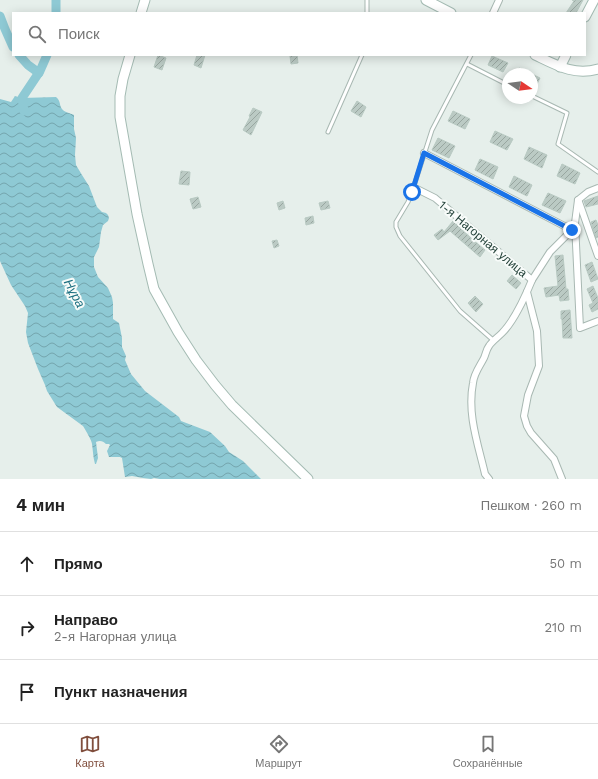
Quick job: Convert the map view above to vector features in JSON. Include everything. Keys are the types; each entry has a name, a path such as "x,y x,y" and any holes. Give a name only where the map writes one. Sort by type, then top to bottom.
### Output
{"street":[{"path":"141,12 145,0"},
{"path":"426,0 449,12"},
{"path":"493,12 499,0"},
{"path":"586,15 594,0"},
{"path":"130,56 120,96 120,117 137,214 154,289 178,332 215,386 232,405 308,479"},
{"path":"537,56 560,67 580,72 598,69"},
{"path":"560,67 566,56"},
{"path":"424,153 574,226"},
{"name":"1-я Нагорная улица","path":"413,187 435,198 532,280 550,252 574,226"},
{"path":"598,188 588,192 578,200 574,226 580,328 598,321"},
{"path":"578,200 598,256"},
{"path":"487,478 472,422 471,403 473,382 487,348 493,340 502,334 513,318 532,280"},
{"path":"527,292 537,331 538,366 528,395 524,416 531,433 554,459 562,479"}],"lane":[{"path":"367,0 367,12"},
{"path":"328,132 362,56"},
{"path":"471,56 432,130 408,202 396,222 396,227 400,236 460,311 493,340"},
{"path":"467,64 502,82"},
{"path":"538,99 567,114 558,144 598,172"}],"water":[{"path":"15,96 22,98 56,97 59,100 63,110 74,115 76,165 89,186 97,207 102,212 106,213 109,218 103,225 99,247 94,257 94,267 98,277 108,288 112,297 113,319 119,323 122,347 126,356 125,360 131,374 145,391 179,417 181,421 210,432 225,446 229,452 243,461 261,479 151,479 132,476 125,477 122,458 109,457 107,451 110,445 109,444 101,441 96,442 98,458 95,464 92,442 83,426 57,407 47,391 28,343 26,332 28,313 11,285 0,261 0,99 11,102"}],"building":[{"path":"572,0 583,0 577,12 567,12 574,1"},
{"path":"158,56 166,58 162,70 154,67"},
{"path":"197,56 205,56 201,68 194,65"},
{"path":"290,56 297,56 298,63 291,64"},
{"path":"492,56 508,63 505,68 502,68 502,72 488,65"},
{"path":"357,101 366,107 361,117 351,111"},
{"path":"253,108 262,112 251,135 243,130"},
{"path":"453,111 470,119 465,129 448,121"},
{"path":"495,131 513,139 507,150 490,142"},
{"path":"438,138 455,146 449,158 432,150"},
{"path":"529,147 547,155 542,168 524,159"},
{"path":"480,159 498,167 493,179 475,170"},
{"path":"562,164 580,173 575,184 557,176"},
{"path":"181,171 190,172 189,185 179,184"},
{"path":"514,176 532,185 527,196 509,187"},
{"path":"548,193 566,201 560,213 542,205"},
{"path":"598,196 598,204 586,207 584,201"},
{"path":"198,197 201,207 193,209 190,199"},
{"path":"283,201 285,208 279,210 277,203"},
{"path":"328,201 330,208 321,210 319,203"},
{"path":"313,216 314,223 306,225 305,218"},
{"path":"596,220 598,225 598,237 596,238 591,222"},
{"path":"453,221 485,250 480,257 450,231 438,240 434,235 442,229 444,232"},
{"path":"277,240 279,246 274,248 272,241"},
{"path":"563,255 566,289 568,289 569,300 560,301 559,295 546,297 544,288 558,286 555,256"},
{"path":"592,262 598,279 591,282 585,265"},
{"path":"512,275 521,283 516,289 507,281"},
{"path":"593,286 598,298 598,309 592,312 589,305 593,303 587,289"},
{"path":"475,296 483,304 476,312 468,303"},
{"path":"570,310 572,338 563,338 561,311"}],"waterway":[{"name":"Нұра","path":"56,0 56,12"},
{"name":"Нұра","path":"0,16 12,45"},
{"name":"Нұра","path":"20,56 28,65 39,73"},
{"name":"Нұра","path":"24,111 22,98 40,71 47,56"}],"route":[{"path":"412,192 424,153 572,230"}]}
